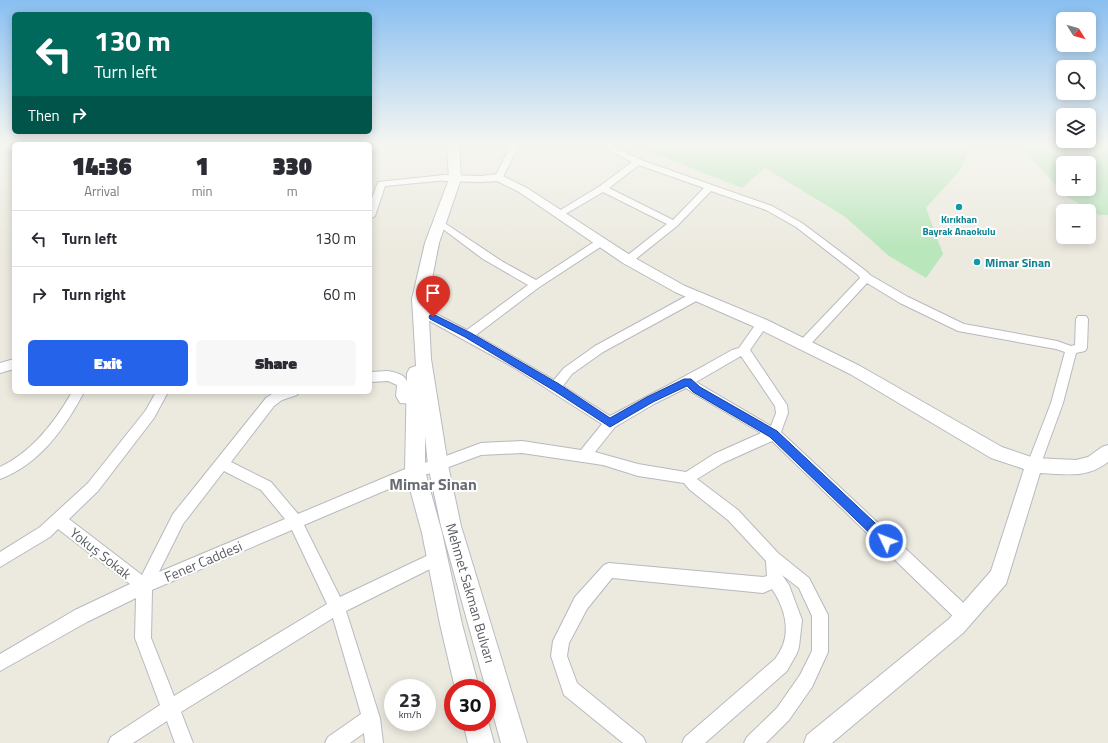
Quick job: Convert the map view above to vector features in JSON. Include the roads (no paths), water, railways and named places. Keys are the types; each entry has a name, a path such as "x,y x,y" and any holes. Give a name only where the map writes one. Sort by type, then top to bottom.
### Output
{"main road":[{"name":"Mehmet Sakman Bulvarı","path":"449,180 443,192 426,243 411,300 417,360 414,471 437,558 465,679"},
{"name":"Mehmet Sakman Bulvarı","path":"450,180 440,223 430,250 420,299 422,311 423,359 438,465 451,526 514,743"},
{"path":"478,731 481,743"}],"street":[{"path":"372,210 381,184 431,180"},
{"path":"504,180 523,190 628,260 680,289 762,324 855,370 997,453 1034,465 1081,466 1092,464 1108,452"},
{"path":"559,214 614,180"},
{"path":"689,180 769,208 799,225 862,273 866,278 904,300 962,328 1057,345 1071,350 1081,348 1082,319"},
{"path":"628,260 674,224 710,187"},
{"path":"603,188 674,224"},
{"path":"440,223 472,247 516,275 537,285"},
{"path":"468,335 526,293 534,285 537,285 601,242"},
{"path":"804,345 866,278"},
{"path":"556,387 568,371 599,349 696,296"},
{"path":"422,311 468,335 556,387 610,423"},
{"path":"584,456 610,423 650,400 688,382 736,353 743,351 762,324"},
{"path":"815,743 956,626 999,577 1034,465 1056,404 1071,350"},
{"path":"743,351 749,357 781,406 782,413 774,434 736,449 688,478 695,486 733,515 773,558 804,583 820,615 820,652 806,681 783,714 753,743"},
{"path":"0,368 12,365"},
{"path":"372,377 389,375 400,380 403,383 402,396 404,399 416,399"},
{"path":"688,382 697,390 774,434 965,616"},
{"path":"0,472 10,469 44,442 68,412 77,394"},
{"path":"0,560 45,532 93,487 150,414 161,394"},
{"path":"184,743 143,638 144,586 178,519 275,394"},
{"name":"Fener Caddesi","path":"0,663 81,616 144,586 414,471 438,465 482,449 515,447 544,449 603,459 638,470 688,478"},
{"path":"222,464 266,486 295,521 337,607 371,718 374,743"},
{"name":"Yokuş Sokak","path":"58,520 144,586"},
{"path":"117,743 171,708 337,607 437,558"},
{"path":"691,743 781,665 790,647 794,620 783,591 775,580 773,558"},
{"path":"637,743 570,689 559,656 561,641 581,603 609,570 763,585 775,580"},
{"path":"334,743 371,718"}],"place":[{"name":"Kırıkhan Bayrak Anaokulu","path":"959,207"},
{"name":"Mimar Sinan","path":"977,262"}],"district":[{"name":"Mimar Sinan","path":"433,484"}]}
